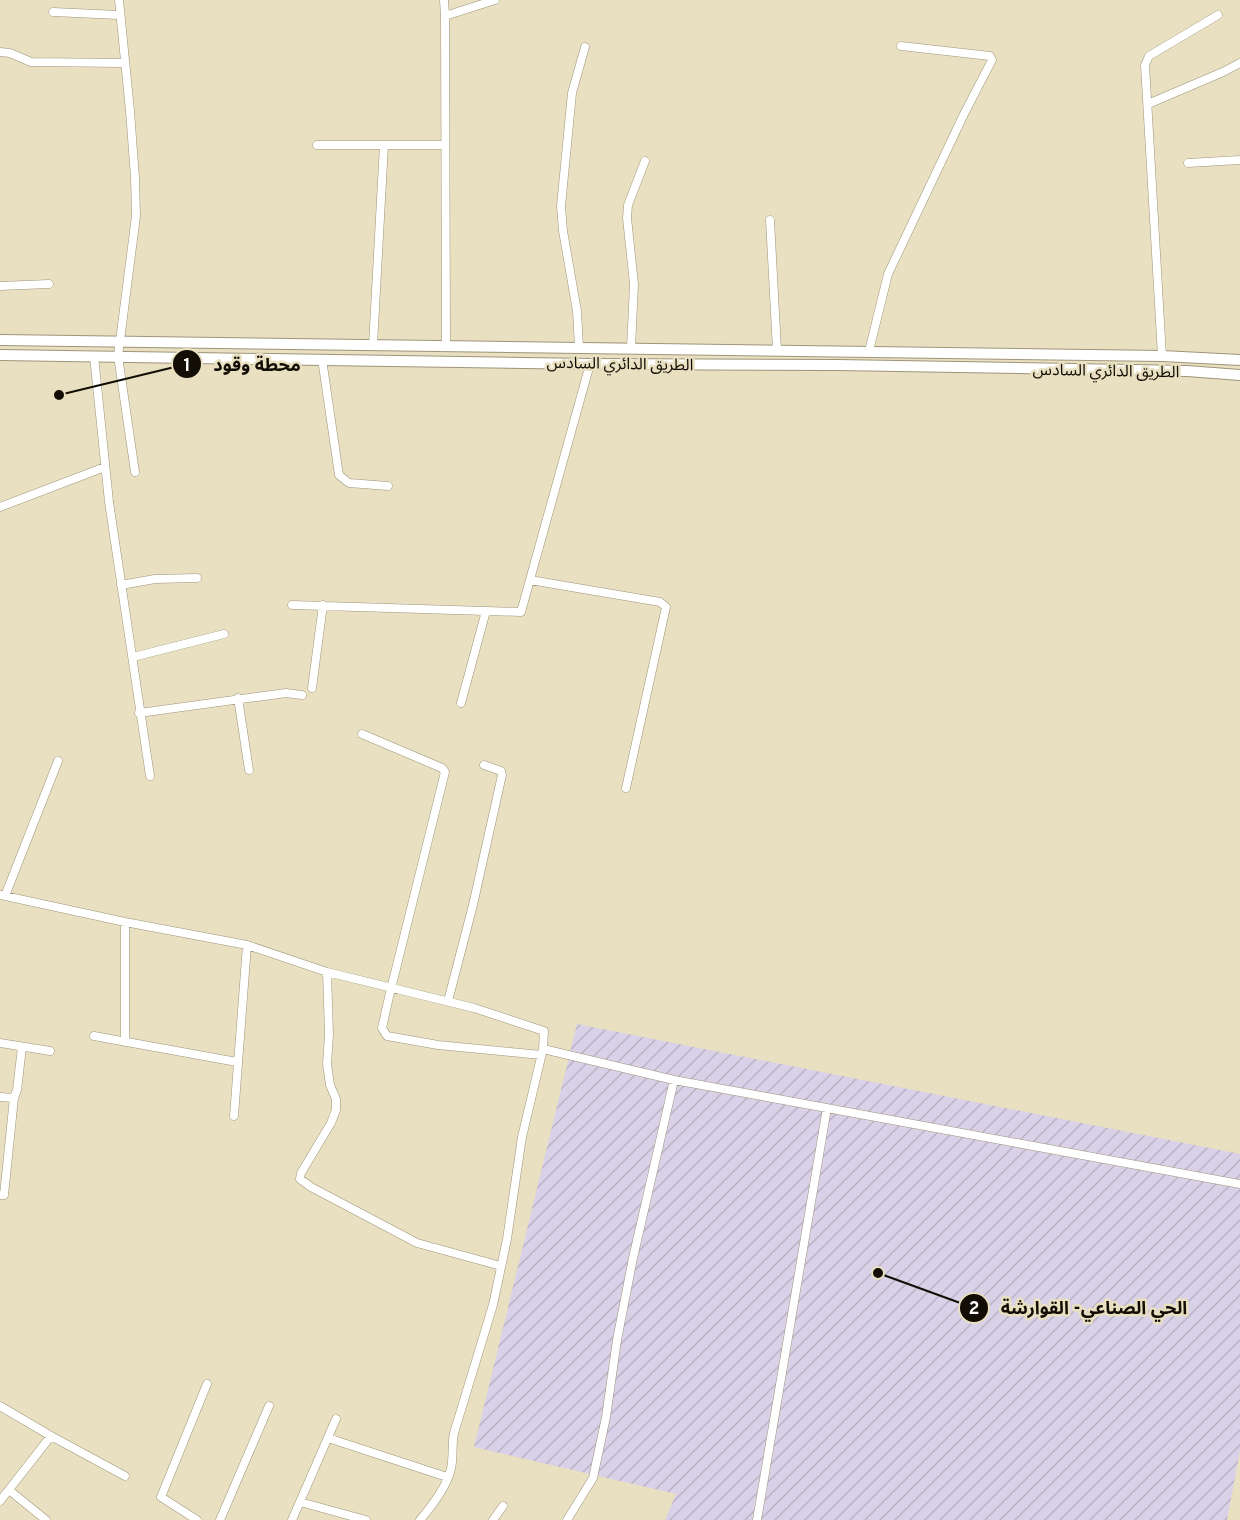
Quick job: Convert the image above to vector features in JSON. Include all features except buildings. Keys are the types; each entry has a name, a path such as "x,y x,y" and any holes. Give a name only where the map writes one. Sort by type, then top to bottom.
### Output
{"highway":[{"name":"الطريق الدائري السادس","path":"0,340 1188,356 1240,360"},
{"path":"562,347 562,362"},
{"name":"الطريق الدائري السادس","path":"0,355 590,364 825,364 1187,371 1240,375"},
{"path":"1187,371 1188,356"}],"street":[{"path":"118,0 134,167 136,216 118,356 135,472"},
{"path":"444,0 446,16 446,346"},
{"path":"446,16 495,0"},
{"path":"53,12 119,15"},
{"path":"1162,356 1145,65 1149,56 1218,15"},
{"path":"869,351 888,274 992,60 990,56 901,46"},
{"path":"579,347 577,311 561,206 572,93 585,47"},
{"path":"0,52 10,53 31,62 125,63"},
{"path":"1148,104 1240,63"},
{"path":"317,145 445,146"},
{"path":"373,345 384,145"},
{"path":"1188,163 1240,160"},
{"path":"631,348 634,284 627,218 628,204 645,161"},
{"path":"770,220 777,350"},
{"path":"0,286 49,284"},
{"path":"94,356 105,467 150,777"},
{"path":"322,359 339,475 349,483 388,486"},
{"path":"292,604 521,612 590,364"},
{"path":"0,507 105,467"},
{"path":"121,585 155,579 196,578"},
{"path":"530,580 660,602 666,607 626,788"},
{"path":"312,688 323,605"},
{"path":"461,703 486,611"},
{"path":"133,657 224,634"},
{"path":"139,713 238,698 286,693 302,695"},
{"path":"238,698 249,770"},
{"path":"362,734 442,768 445,772 382,1028 387,1036 438,1045 542,1052 674,1080 1240,1184"},
{"path":"58,761 2,895 125,922 247,945 327,972 448,1001 543,1029 545,1034 542,1052 522,1137 493,1305 454,1433 451,1449 452,1463 444,1486 420,1520"},
{"path":"448,1001 473,905 502,775 501,771 484,765"},
{"path":"125,922 125,1042"},
{"path":"234,1116 247,945"},
{"path":"327,972 329,1034 327,1064 330,1085 336,1100 336,1110 300,1179 417,1243 501,1266"},
{"path":"94,1036 237,1062"},
{"path":"0,1043 50,1051"},
{"path":"0,1195 4,1195 22,1047"},
{"path":"567,1520 593,1478 606,1417 617,1340 633,1258 674,1080"},
{"path":"0,1097 14,1098"},
{"path":"757,1520 827,1108"},
{"path":"197,1520 161,1497 207,1384"},
{"path":"0,1406 126,1476"},
{"path":"220,1520 269,1406"},
{"path":"292,1520 336,1419"},
{"path":"0,1501 51,1436"},
{"path":"328,1438 447,1477"},
{"path":"9,1490 46,1520"},
{"path":"300,1502 366,1520"},
{"path":"493,1520 503,1506"}],"shaded area":[{"path":"577,1024 1240,1154 1240,1451 1227,1520 665,1520 676,1494 474,1447"}],"place":[{"name":"محطة وقود","path":"59,395"},
{"name":"الحي الصناعي- القوارشة","path":"878,1273"}]}
